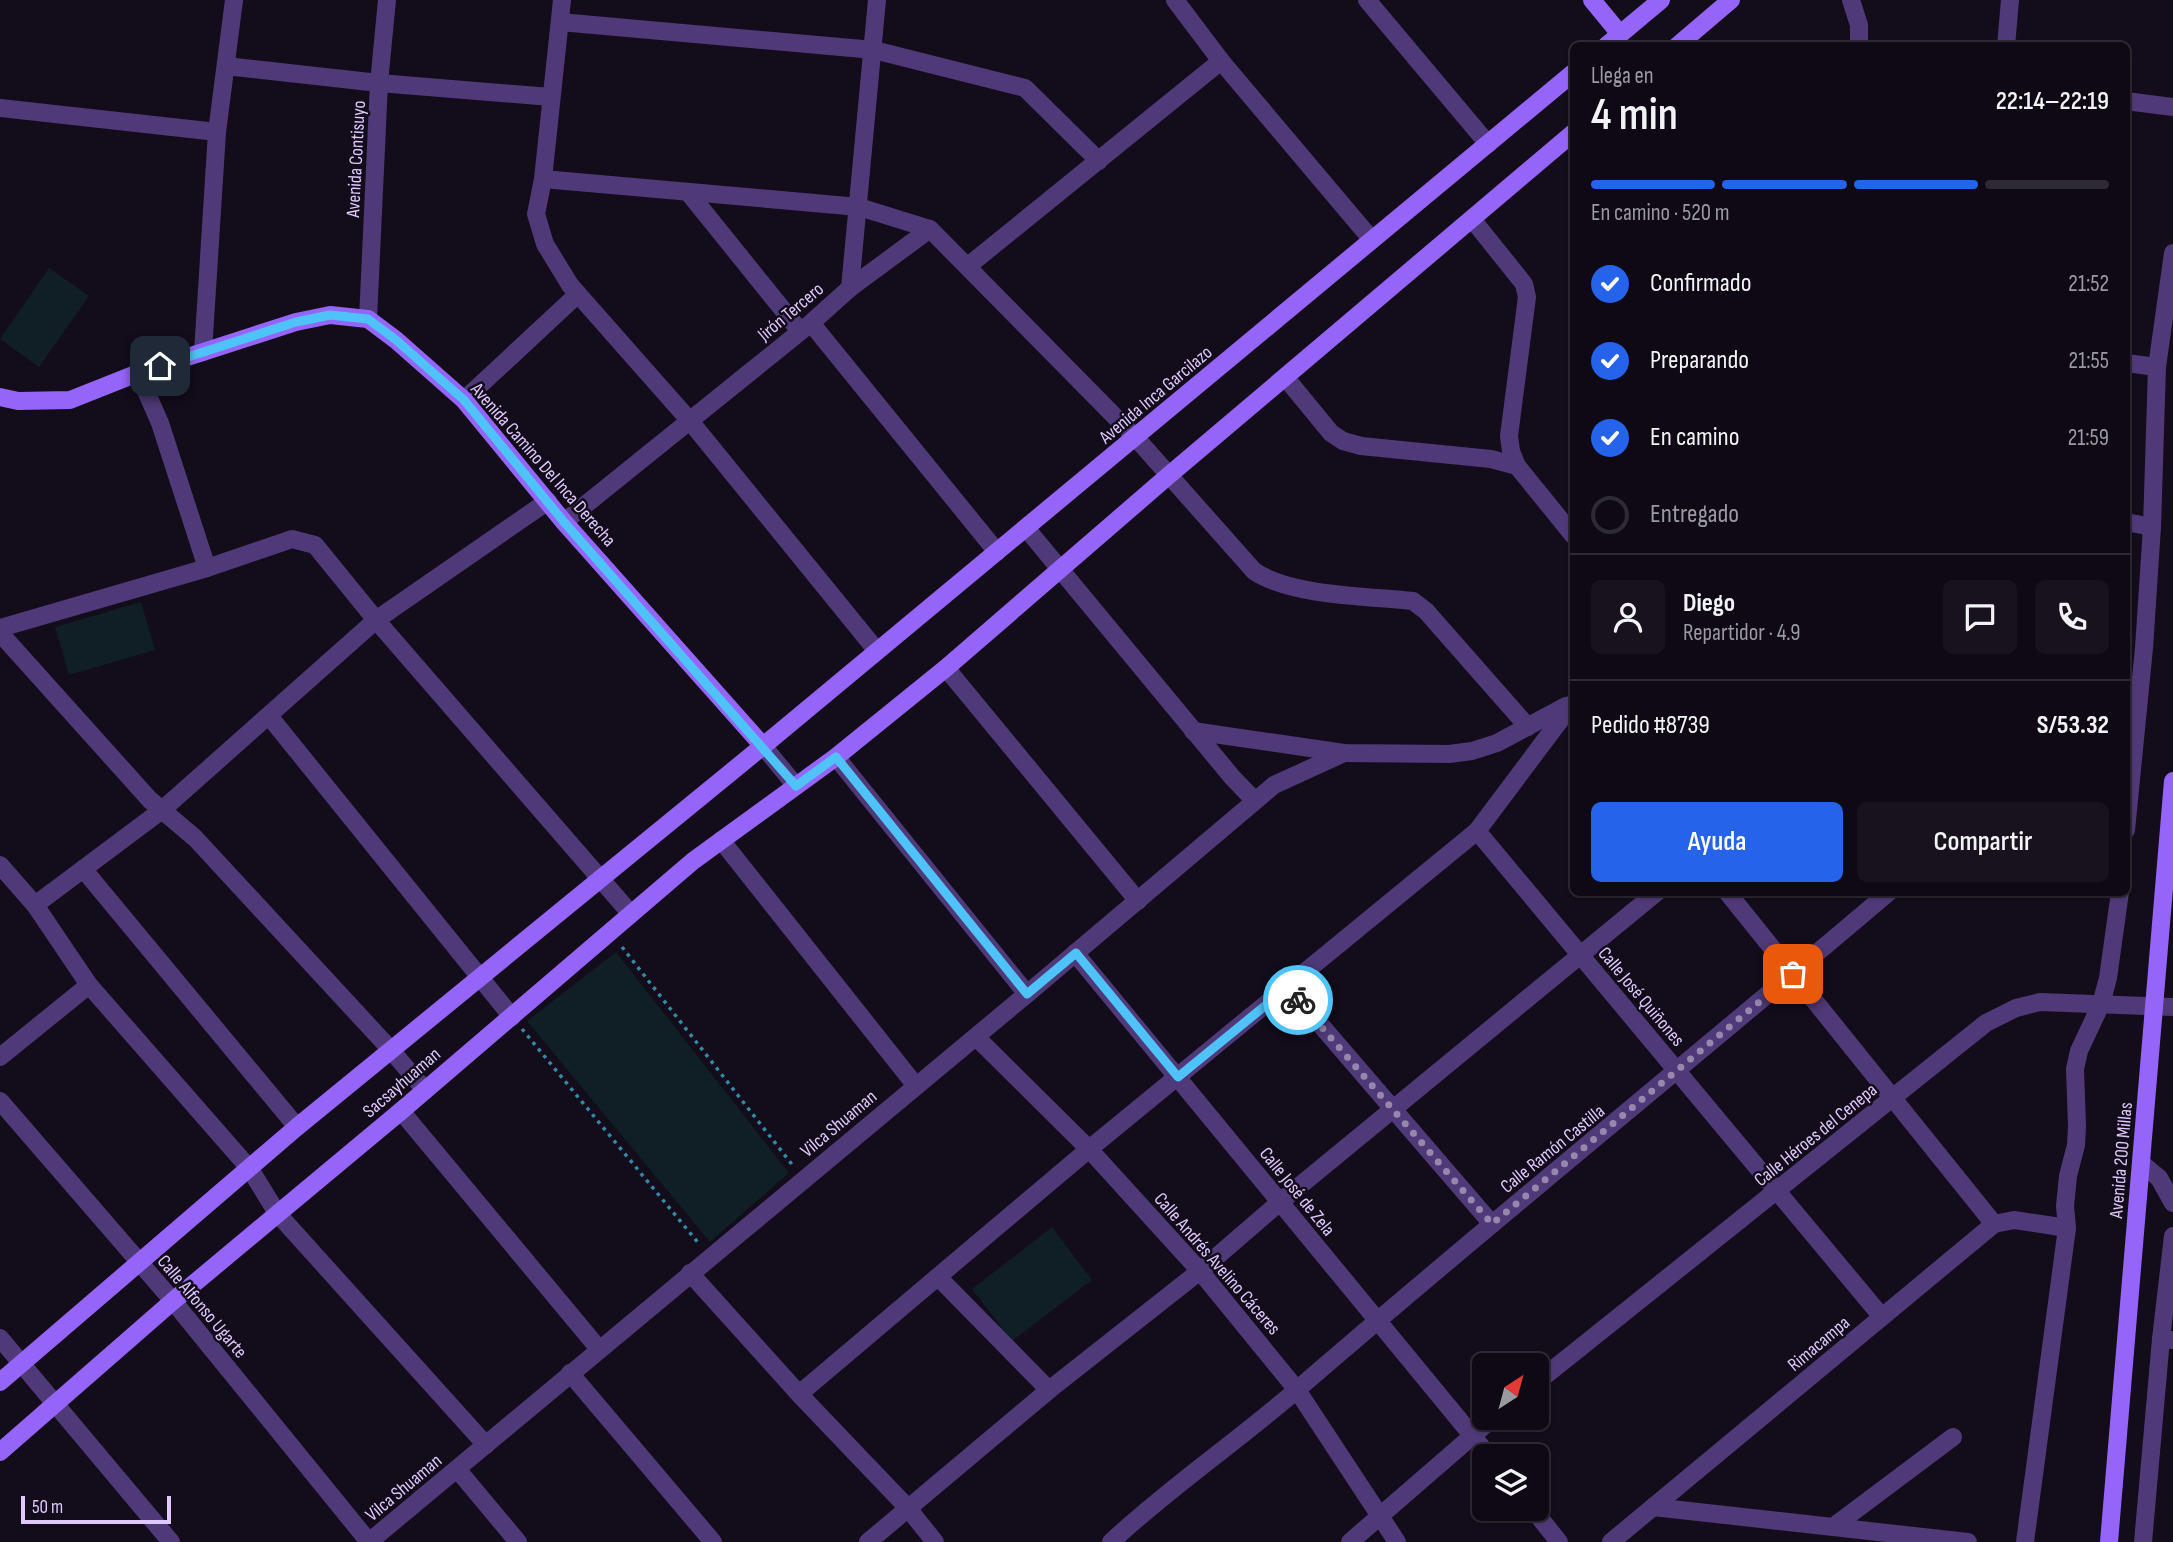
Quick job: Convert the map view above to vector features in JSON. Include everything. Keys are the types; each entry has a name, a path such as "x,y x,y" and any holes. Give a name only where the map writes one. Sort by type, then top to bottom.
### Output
{"main road":[{"path":"1592,0 1620,34"},
{"path":"1682,42 1731,0"},
{"path":"1611,42 1649,4"},
{"name":"Avenida Inca Garcilazo","path":"0,1382 297,1127 1136,438 1570,76"},
{"path":"796,786 946,668 1570,136"},
{"path":"0,397 18,401 70,400 138,373 296,322 330,315 368,319"},
{"name":"Avenida Camino Del Inca Derecha","path":"368,319 464,400 564,522 763,746"},
{"name":"Avenida 200 Millas","path":"2109,1542 2173,780"},
{"name":"Sacsayhuaman","path":"0,1452 173,1301 720,839 796,786"}],"street":[{"path":"203,352 217,132 234,0"},
{"name":"Avenida Contisuyo","path":"368,319 379,83 387,0"},
{"path":"562,0 543,179 536,214 545,244 570,285 690,421 877,651"},
{"name":"Jirón Tercero","path":"564,522 806,327 850,288 877,0"},
{"path":"1175,0 1221,61 1372,240"},
{"path":"1367,0 1488,144"},
{"path":"1851,0 1859,25 1859,42"},
{"path":"2006,42 2010,0"},
{"path":"560,22 874,50 1025,88 1099,161"},
{"path":"968,266 1221,61"},
{"path":"226,66 379,83 551,97"},
{"path":"2130,102 2173,107"},
{"path":"0,107 217,132"},
{"path":"543,179 859,207 930,229 1136,438 1254,571 1269,581 1291,588 1413,601 1426,611 1528,727"},
{"path":"688,192 997,552"},
{"path":"1472,219 1524,284 1527,297 1509,436 1511,451 1517,466 1570,531"},
{"path":"850,288 930,229"},
{"path":"2130,770 2144,648 2152,527 2157,366 2173,253"},
{"path":"464,400 578,294"},
{"path":"2130,363 2157,366"},
{"path":"138,373 160,423 207,569"},
{"path":"1285,377 1331,433 1343,441 1361,446 1491,459 1517,466"},
{"path":"35,905 162,810 376,620 548,501"},
{"path":"2130,523 2152,527"},
{"path":"1026,528 1232,778 1255,801"},
{"path":"424,1089 195,838 162,810 0,631 207,569 292,539 315,545 376,620 631,914"},
{"path":"946,668 1138,901"},
{"path":"1193,731 1344,753 1425,755 1472,751 1497,743 1570,704"},
{"path":"799,1394 1089,1149 1477,831 1570,706"},
{"path":"269,716 512,1017"},
{"path":"763,746 796,786"},
{"name":"Vilca Shuaman","path":"369,1542 1274,785 1344,753"},
{"path":"836,757 1027,994"},
{"name":"Calle José Quiñones","path":"1477,831 1882,1317"},
{"path":"720,839 916,1086"},
{"path":"0,865 35,905 89,985 250,1169 277,1213 486,1445"},
{"path":"84,870 297,1127"},
{"path":"868,1542 1049,1390 1200,1271 1392,1109 1652,896"},
{"path":"1730,896 1994,1224 2014,1220 2067,1228"},
{"name":"Calle Ramón Castilla","path":"1111,1542 1297,1390 1377,1319 1678,1071 1884,896"},
{"path":"2025,1542 2067,1228 2067,1186 2077,1126 2075,1069 2079,1051 2101,1004 2112,956 2120,896"},
{"name":"Calle José de Zela","path":"1076,953 1479,1444"},
{"path":"0,1058 89,985"},
{"path":"1288,987 1492,1224"},
{"name":"Calle Héroes del Cenepa","path":"1549,1373 1986,1023 2016,1007 2040,1002 2173,1007"},
{"name":"Calle Andrés Avelino Cáceres","path":"976,1037 1089,1149 1200,1271 1297,1390 1397,1542"},
{"name":"Calle Alfonso Ugarte","path":"0,1101 173,1301 369,1542"},
{"path":"401,1111 599,1349"},
{"path":"2141,1163 2159,1178 2173,1203"},
{"name":"Rimacampa","path":"1611,1542 1994,1224"},
{"path":"2143,1542 2167,1339 2173,1236"},
{"path":"690,1273 799,1394 907,1507 935,1542"},
{"path":"939,1278 1049,1390"},
{"path":"0,1338 171,1542"},
{"path":"570,1373 713,1542"},
{"path":"1350,1542 1477,1430"},
{"path":"1833,1527 1953,1437"},
{"path":"457,1469 518,1542"},
{"path":"1653,1507 1968,1542"},
{"path":"1542,1521 1559,1542"}],"path":[{"path":"610,932 804,1180"},
{"path":"512,1017 710,1257"}],"shaded area":[{"path":"49,268 89,296 39,367 0,339"},
{"path":"141,602 155,650 69,675 55,627"},
{"path":"616,952 789,1173 710,1242 527,1021"},
{"path":"1052,1227 1092,1280 1012,1341 972,1289"}],"way so far":[{"path":"1298,1000 1492,1224 1793,974"}],"route":[{"path":"160,366 296,322 330,315 368,319 464,400 564,522 796,786 836,757 1027,994 1076,953 1178,1077 1288,987 1298,1000"}]}
